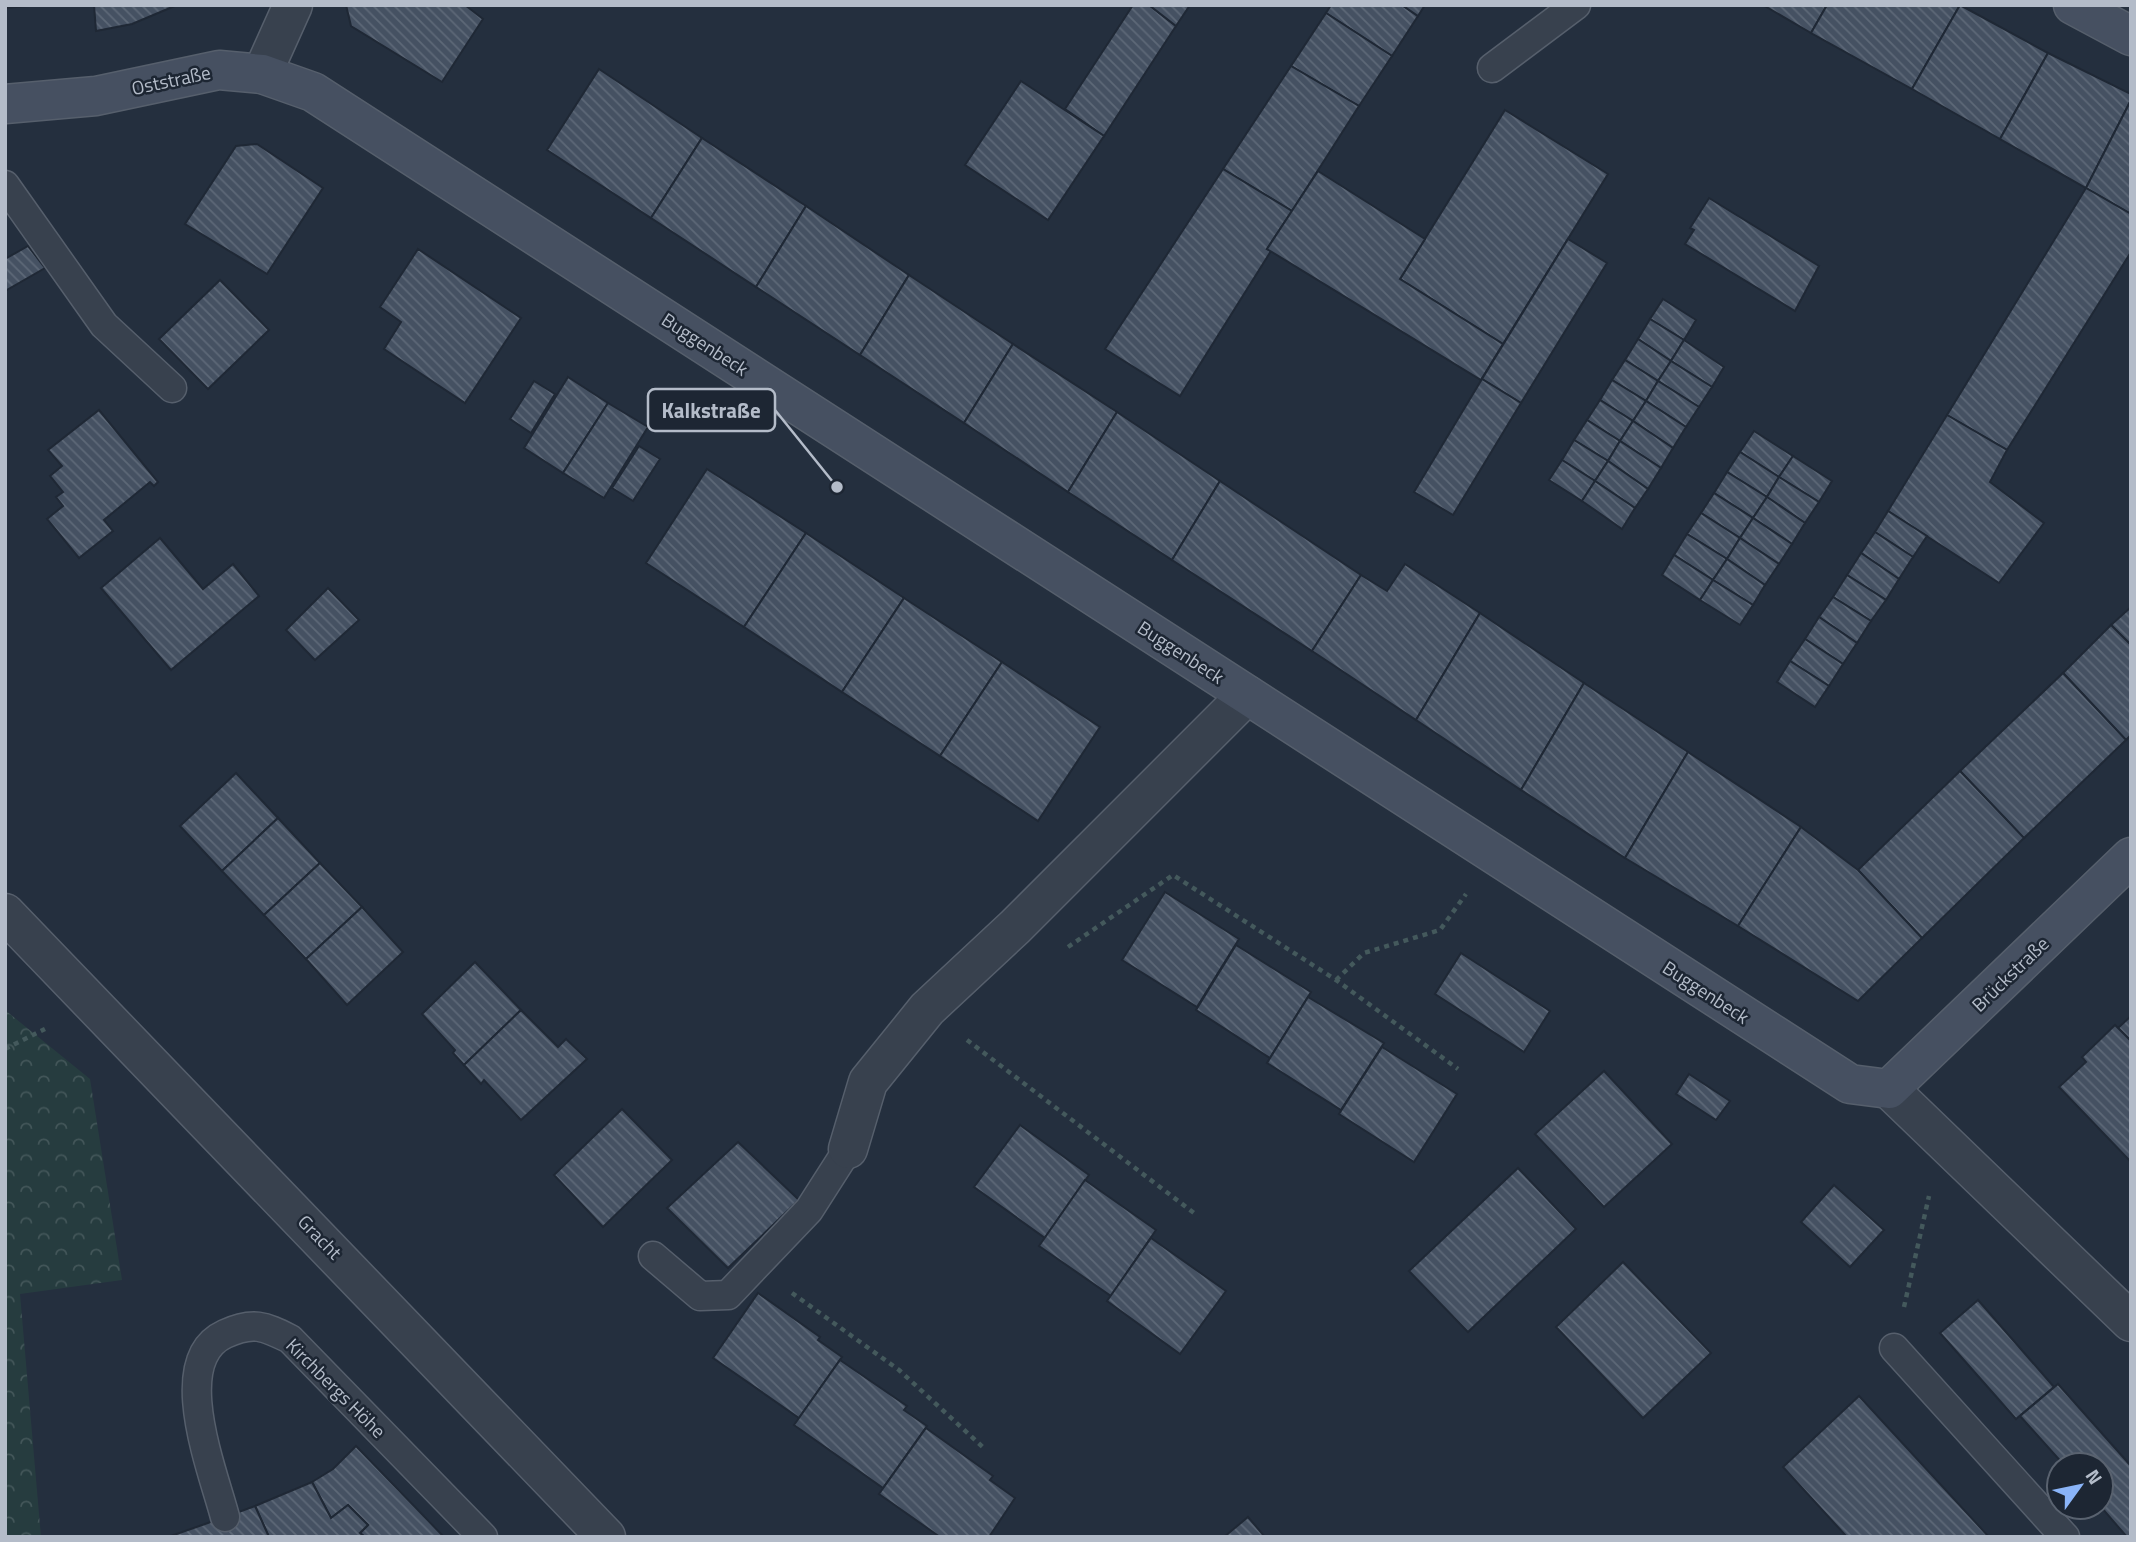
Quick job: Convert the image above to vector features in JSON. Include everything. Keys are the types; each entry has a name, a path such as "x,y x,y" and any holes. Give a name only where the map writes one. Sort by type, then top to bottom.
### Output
{"street":[{"path":"262,74 293,5"},
{"path":"2073,5 2131,36"},
{"name":"Oststraße","path":"5,104 96,96 219,70 262,74"},
{"name":"Buggenbeck","path":"262,74 313,92 1850,1084 1889,1089"},
{"name":"Buggenbeck","path":"848,1149 869,1082 927,1009 1015,927 1247,695"},
{"name":"Brückstraße","path":"1889,1089 2131,857"},
{"name":"Gracht","path":"5,913 18,933 96,1004 606,1537"},
{"path":"1889,1089 2131,1322"}],"lane":[{"path":"1492,68 1576,5"},
{"path":"5,184 104,325 172,388"},
{"path":"653,1256 700,1296 728,1295 809,1210 848,1149"},
{"name":"Kirchbergs Höhe","path":"225,1517 194,1394 196,1372 202,1353 219,1336 237,1328 262,1325 290,1339 483,1537"},
{"path":"1894,1348 2065,1537"}],"path":[{"path":"1336,980 1364,953 1440,930 1493,856"},
{"path":"1015,927 1053,957 1173,875 1336,980 1458,1069"},
{"path":"927,1009 1194,1213"},
{"path":"5,1049 45,1029"},
{"path":"1894,1348 1942,1142"},
{"path":"757,1267 899,1370 986,1450"}],"green space":[{"path":"5,1010 90,1079 122,1280 20,1294 41,1537 5,1537"}],"building":[{"path":"5,5 41,5 5,8"},
{"path":"94,5 177,5 132,24 96,31"},
{"path":"346,5 465,5 483,19 442,82 351,26"},
{"path":"1133,5 1149,5 1176,26 1104,136 1065,109"},
{"path":"1149,5 1190,5 1176,26"},
{"path":"1331,5 1402,5 1418,16 1392,56 1326,13"},
{"path":"1402,5 1425,5 1418,16"},
{"path":"1763,5 1827,5 1811,33"},
{"path":"1827,5 1960,5 1912,89 1811,33"},
{"path":"1960,5 2048,53 2000,139 1912,89"},
{"path":"1326,13 1392,56 1359,106 1291,66"},
{"path":"2048,53 2131,94 2131,100 2086,188 2000,139"},
{"path":"1291,66 1359,106 1292,211 1223,169"},
{"path":"599,69 702,138 651,218 547,150"},
{"path":"1021,81 1104,136 1048,220 965,165"},
{"path":"2131,100 2131,214 2086,188"},
{"path":"1505,110 1608,174 1503,344 1400,279"},
{"path":"702,138 806,206 756,287 651,218"},
{"path":"257,144 323,188 267,274 185,224 236,146"},
{"path":"1223,169 1292,211 1267,249 1271,251 1180,396 1105,349"},
{"path":"1318,171 1425,239 1400,279 1503,344 1481,380 1267,249"},
{"path":"2086,188 2131,214 2131,252 2007,450 1947,415"},
{"path":"1709,198 1819,266 1795,311 1685,244 1694,230 1690,228"},
{"path":"806,206 909,275 860,355 756,287"},
{"path":"1568,239 1607,263 1521,403 1482,379"},
{"path":"28,246 45,268 5,291 5,259"},
{"path":"418,249 521,318 465,403 384,349 401,322 380,307"},
{"path":"909,275 1013,344 964,423 860,355"},
{"path":"220,280 269,330 208,389 159,339"},
{"path":"1663,299 1696,320 1684,340 1650,319"},
{"path":"1650,319 1684,340 1671,361 1638,339"},
{"path":"1638,339 1671,361 1658,381 1625,360"},
{"path":"1684,340 1724,367 1712,387 1671,361"},
{"path":"1013,344 1117,412 1068,492 964,423"},
{"path":"1625,360 1658,381 1646,401 1612,380"},
{"path":"1671,361 1712,387 1699,407 1658,381"},
{"path":"568,377 608,403 563,473 524,448"},
{"path":"1482,379 1521,403 1453,515 1414,492"},
{"path":"1612,380 1646,401 1633,421 1600,400"},
{"path":"534,381 555,394 531,433 510,419"},
{"path":"1658,381 1699,407 1686,427 1646,401"},
{"path":"1600,400 1633,421 1620,441 1587,420"},
{"path":"1646,401 1686,427 1673,448 1633,421"},
{"path":"608,403 648,427 604,498 563,473"},
{"path":"99,410 158,482 154,486 150,482 104,520 113,531 79,558 47,519 63,506 56,497 63,492 50,476 62,466 48,450"},
{"path":"1117,412 1220,481 1172,560 1068,492"},
{"path":"1947,415 2007,450 1990,482 2044,523 1999,583 1888,511"},
{"path":"1587,420 1620,441 1608,461 1574,440"},
{"path":"1633,421 1673,448 1661,468 1620,441"},
{"path":"1754,431 1793,456 1779,477 1740,452"},
{"path":"1574,440 1608,461 1595,481 1562,460"},
{"path":"1620,441 1661,468 1648,489 1608,461"},
{"path":"639,446 660,459 633,501 612,488"},
{"path":"1740,452 1779,477 1767,497 1727,472"},
{"path":"1793,456 1832,481 1819,502 1779,477"},
{"path":"1562,460 1595,481 1582,501 1549,480"},
{"path":"1608,461 1648,489 1635,508 1595,481"},
{"path":"707,469 806,533 744,627 646,563"},
{"path":"1727,472 1767,497 1753,518 1714,493"},
{"path":"1779,477 1819,502 1805,523 1767,497"},
{"path":"1220,481 1361,575 1312,651 1172,560"},
{"path":"1595,481 1635,508 1622,529 1582,501"},
{"path":"1714,493 1753,518 1740,538 1701,513"},
{"path":"1767,497 1805,523 1792,544 1753,518"},
{"path":"1888,511 1927,536 1913,557 1875,532"},
{"path":"1701,513 1740,538 1727,559 1687,534"},
{"path":"1753,518 1792,544 1779,564 1740,538"},
{"path":"1875,532 1913,557 1899,579 1861,553"},
{"path":"806,533 904,598 842,692 744,627"},
{"path":"1687,534 1727,559 1713,580 1674,555"},
{"path":"160,538 203,589 233,564 259,596 171,670 101,588"},
{"path":"1740,538 1779,564 1765,585 1727,559"},
{"path":"1861,553 1899,579 1886,600 1847,575"},
{"path":"1674,555 1713,580 1700,600 1662,575"},
{"path":"1727,559 1765,585 1753,605 1713,580"},
{"path":"1405,564 1480,613 1416,720 1312,651 1361,575 1387,591"},
{"path":"1847,575 1886,600 1871,621 1833,597"},
{"path":"1713,580 1753,605 1740,625 1700,600"},
{"path":"328,588 359,620 315,660 286,630"},
{"path":"1833,597 1871,621 1857,643 1819,617"},
{"path":"904,598 1002,662 940,756 842,692"},
{"path":"2131,607 2131,645 2111,625"},
{"path":"1480,613 1584,683 1521,790 1416,720"},
{"path":"1819,617 1857,643 1843,664 1805,639"},
{"path":"2111,625 2131,645 2131,735 2126,740 2063,673"},
{"path":"1805,639 1843,664 1829,686 1790,661"},
{"path":"1790,661 1829,686 1815,707 1777,682"},
{"path":"1002,662 1100,727 1038,821 940,756"},
{"path":"2063,673 2126,740 2024,838 1960,771"},
{"path":"1584,683 1688,752 1625,858 1521,790"},
{"path":"1688,752 1801,827 1738,926 1625,858"},
{"path":"1960,771 2024,838 1922,938 1858,870"},
{"path":"236,773 278,818 222,871 180,826"},
{"path":"278,818 320,863 264,915 222,871"},
{"path":"1801,827 1858,870 1922,938 1858,1001 1738,926"},
{"path":"320,863 362,907 306,959 264,915"},
{"path":"1165,892 1239,939 1197,1007 1122,960"},
{"path":"362,907 403,952 347,1005 306,959"},
{"path":"1236,945 1311,992 1270,1058 1196,1010"},
{"path":"1461,953 1550,1011 1524,1052 1435,994"},
{"path":"475,962 521,1010 464,1065 453,1053 455,1050 422,1014"},
{"path":"1308,997 1384,1043 1341,1110 1267,1063"},
{"path":"521,1010 558,1047 566,1039 587,1059 521,1120 484,1080 481,1084 464,1065"},
{"path":"2131,1016 2131,1041 2118,1028"},
{"path":"2115,1025 2131,1041 2131,1162 2059,1087 2086,1062 2082,1057"},
{"path":"1382,1047 1457,1094 1414,1162 1339,1114"},
{"path":"1604,1071 1672,1144 1604,1207 1535,1134"},
{"path":"1689,1074 1730,1101 1716,1120 1676,1094"},
{"path":"622,1109 672,1160 603,1227 554,1175"},
{"path":"1020,1125 1089,1175 1045,1238 974,1187"},
{"path":"738,1142 799,1200 728,1268 667,1208"},
{"path":"1518,1168 1576,1229 1468,1332 1409,1271"},
{"path":"1085,1180 1156,1230 1111,1296 1039,1246"},
{"path":"1834,1185 1884,1230 1850,1267 1801,1222"},
{"path":"1151,1238 1226,1291 1180,1354 1107,1301"},
{"path":"1623,1262 1711,1353 1643,1418 1556,1327"},
{"path":"758,1293 820,1337 818,1340 842,1357 799,1418 713,1358"},
{"path":"1978,1300 2054,1387 2016,1419 1940,1333"},
{"path":"840,1360 907,1406 904,1410 927,1426 883,1488 794,1425"},
{"path":"2058,1384 2131,1466 2131,1537 2127,1537 2113,1521 2115,1451 2051,1451 2020,1416"},
{"path":"1859,1396 1989,1537 1847,1537 1783,1467"},
{"path":"926,1428 993,1476 990,1480 1015,1498 989,1537 940,1537 879,1494"},
{"path":"356,1446 444,1537 365,1537 360,1533 368,1525 348,1505 331,1518 312,1482 333,1469"},
{"path":"312,1482 331,1518 348,1505 368,1525 360,1533 365,1537 269,1537 255,1506"},
{"path":"255,1506 269,1537 168,1537 225,1517"},
{"path":"1248,1517 1265,1537 1224,1537"}],"place":[{"name":"Kalkstraße","path":"837,487"}]}
